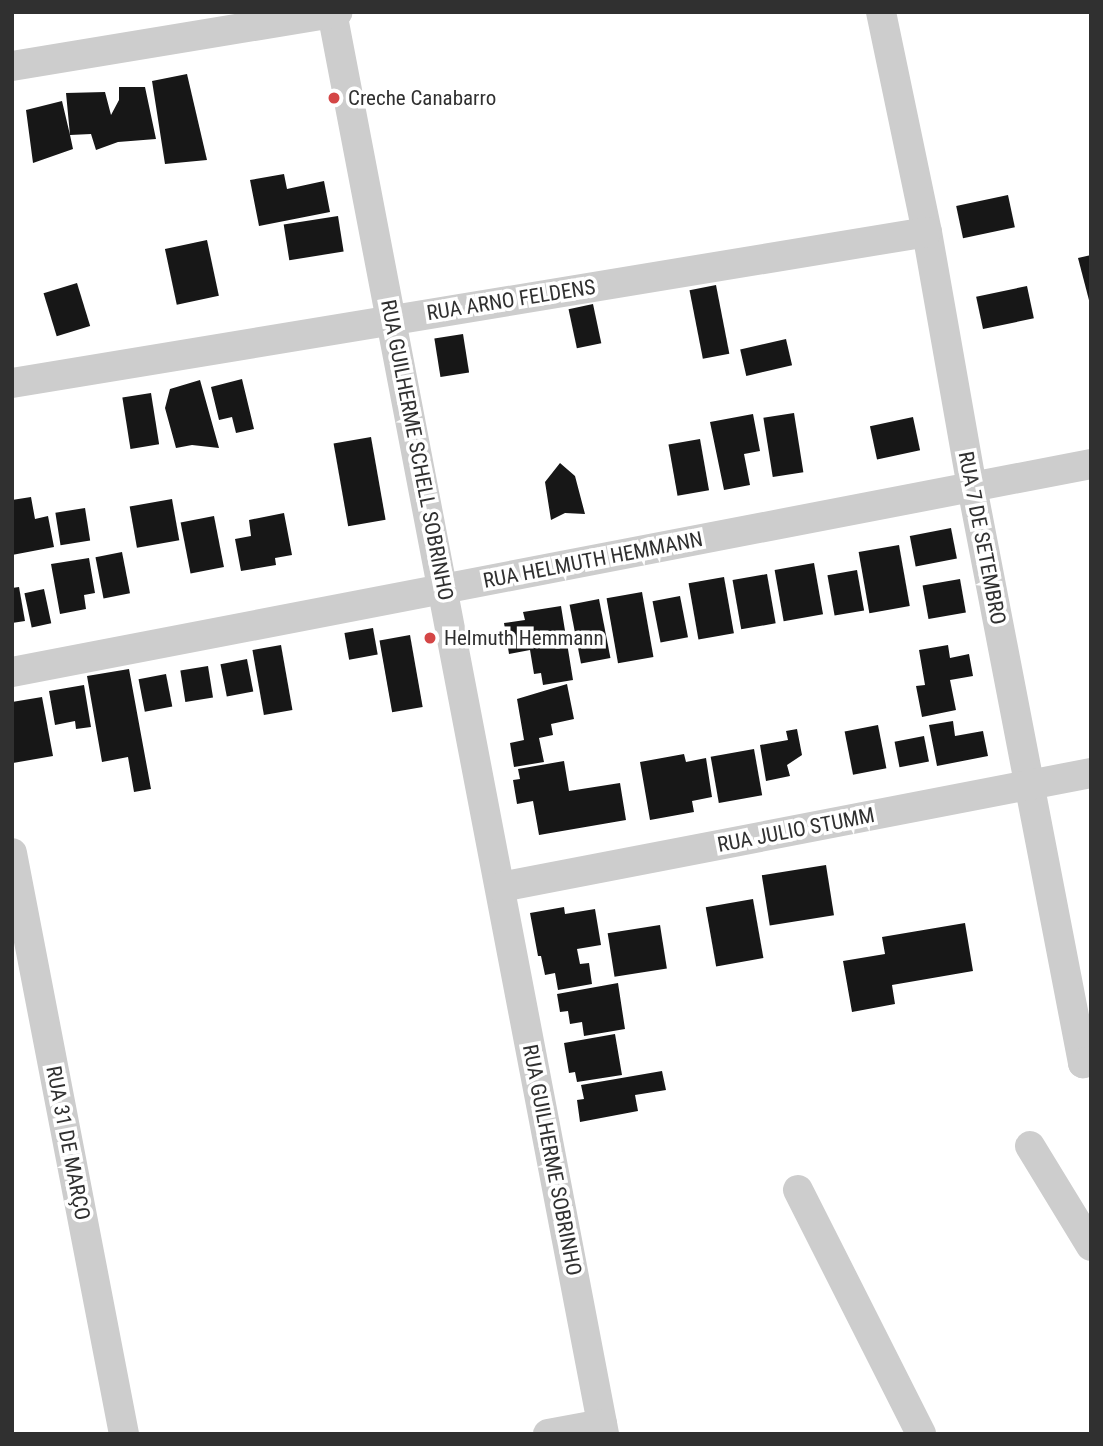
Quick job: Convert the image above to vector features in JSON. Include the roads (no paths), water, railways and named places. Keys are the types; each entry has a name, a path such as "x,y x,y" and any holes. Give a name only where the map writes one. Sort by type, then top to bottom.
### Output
{"street":[{"name":"RUA 7 DE SETEMBRO","path":"881,12 927,232 972,487 1087,1062"},
{"path":"12,66 334,13"},
{"name":"RUA GUILHERME SCHELL SOBRINHO","path":"334,13 501,887"},
{"name":"RUA ARNO FELDENS","path":"12,383 927,232"},
{"name":"RUA HELMUTH HEMMANN","path":"12,672 1091,464"},
{"name":"RUA JULIO STUMM","path":"501,887 1091,773"},
{"name":"RUA 31 DE MARÇO","path":"12,853 124,1434"},
{"name":"RUA GUILHERME SOBRINHO","path":"501,887 603,1429"},
{"path":"1030,1146 1091,1246"},
{"path":"798,1190 921,1434"},
{"path":"548,1434 603,1429"}],"place":[{"name":"Creche Canabarro","path":"334,98"},
{"name":"Helmuth Hemmann","path":"430,638"}]}
